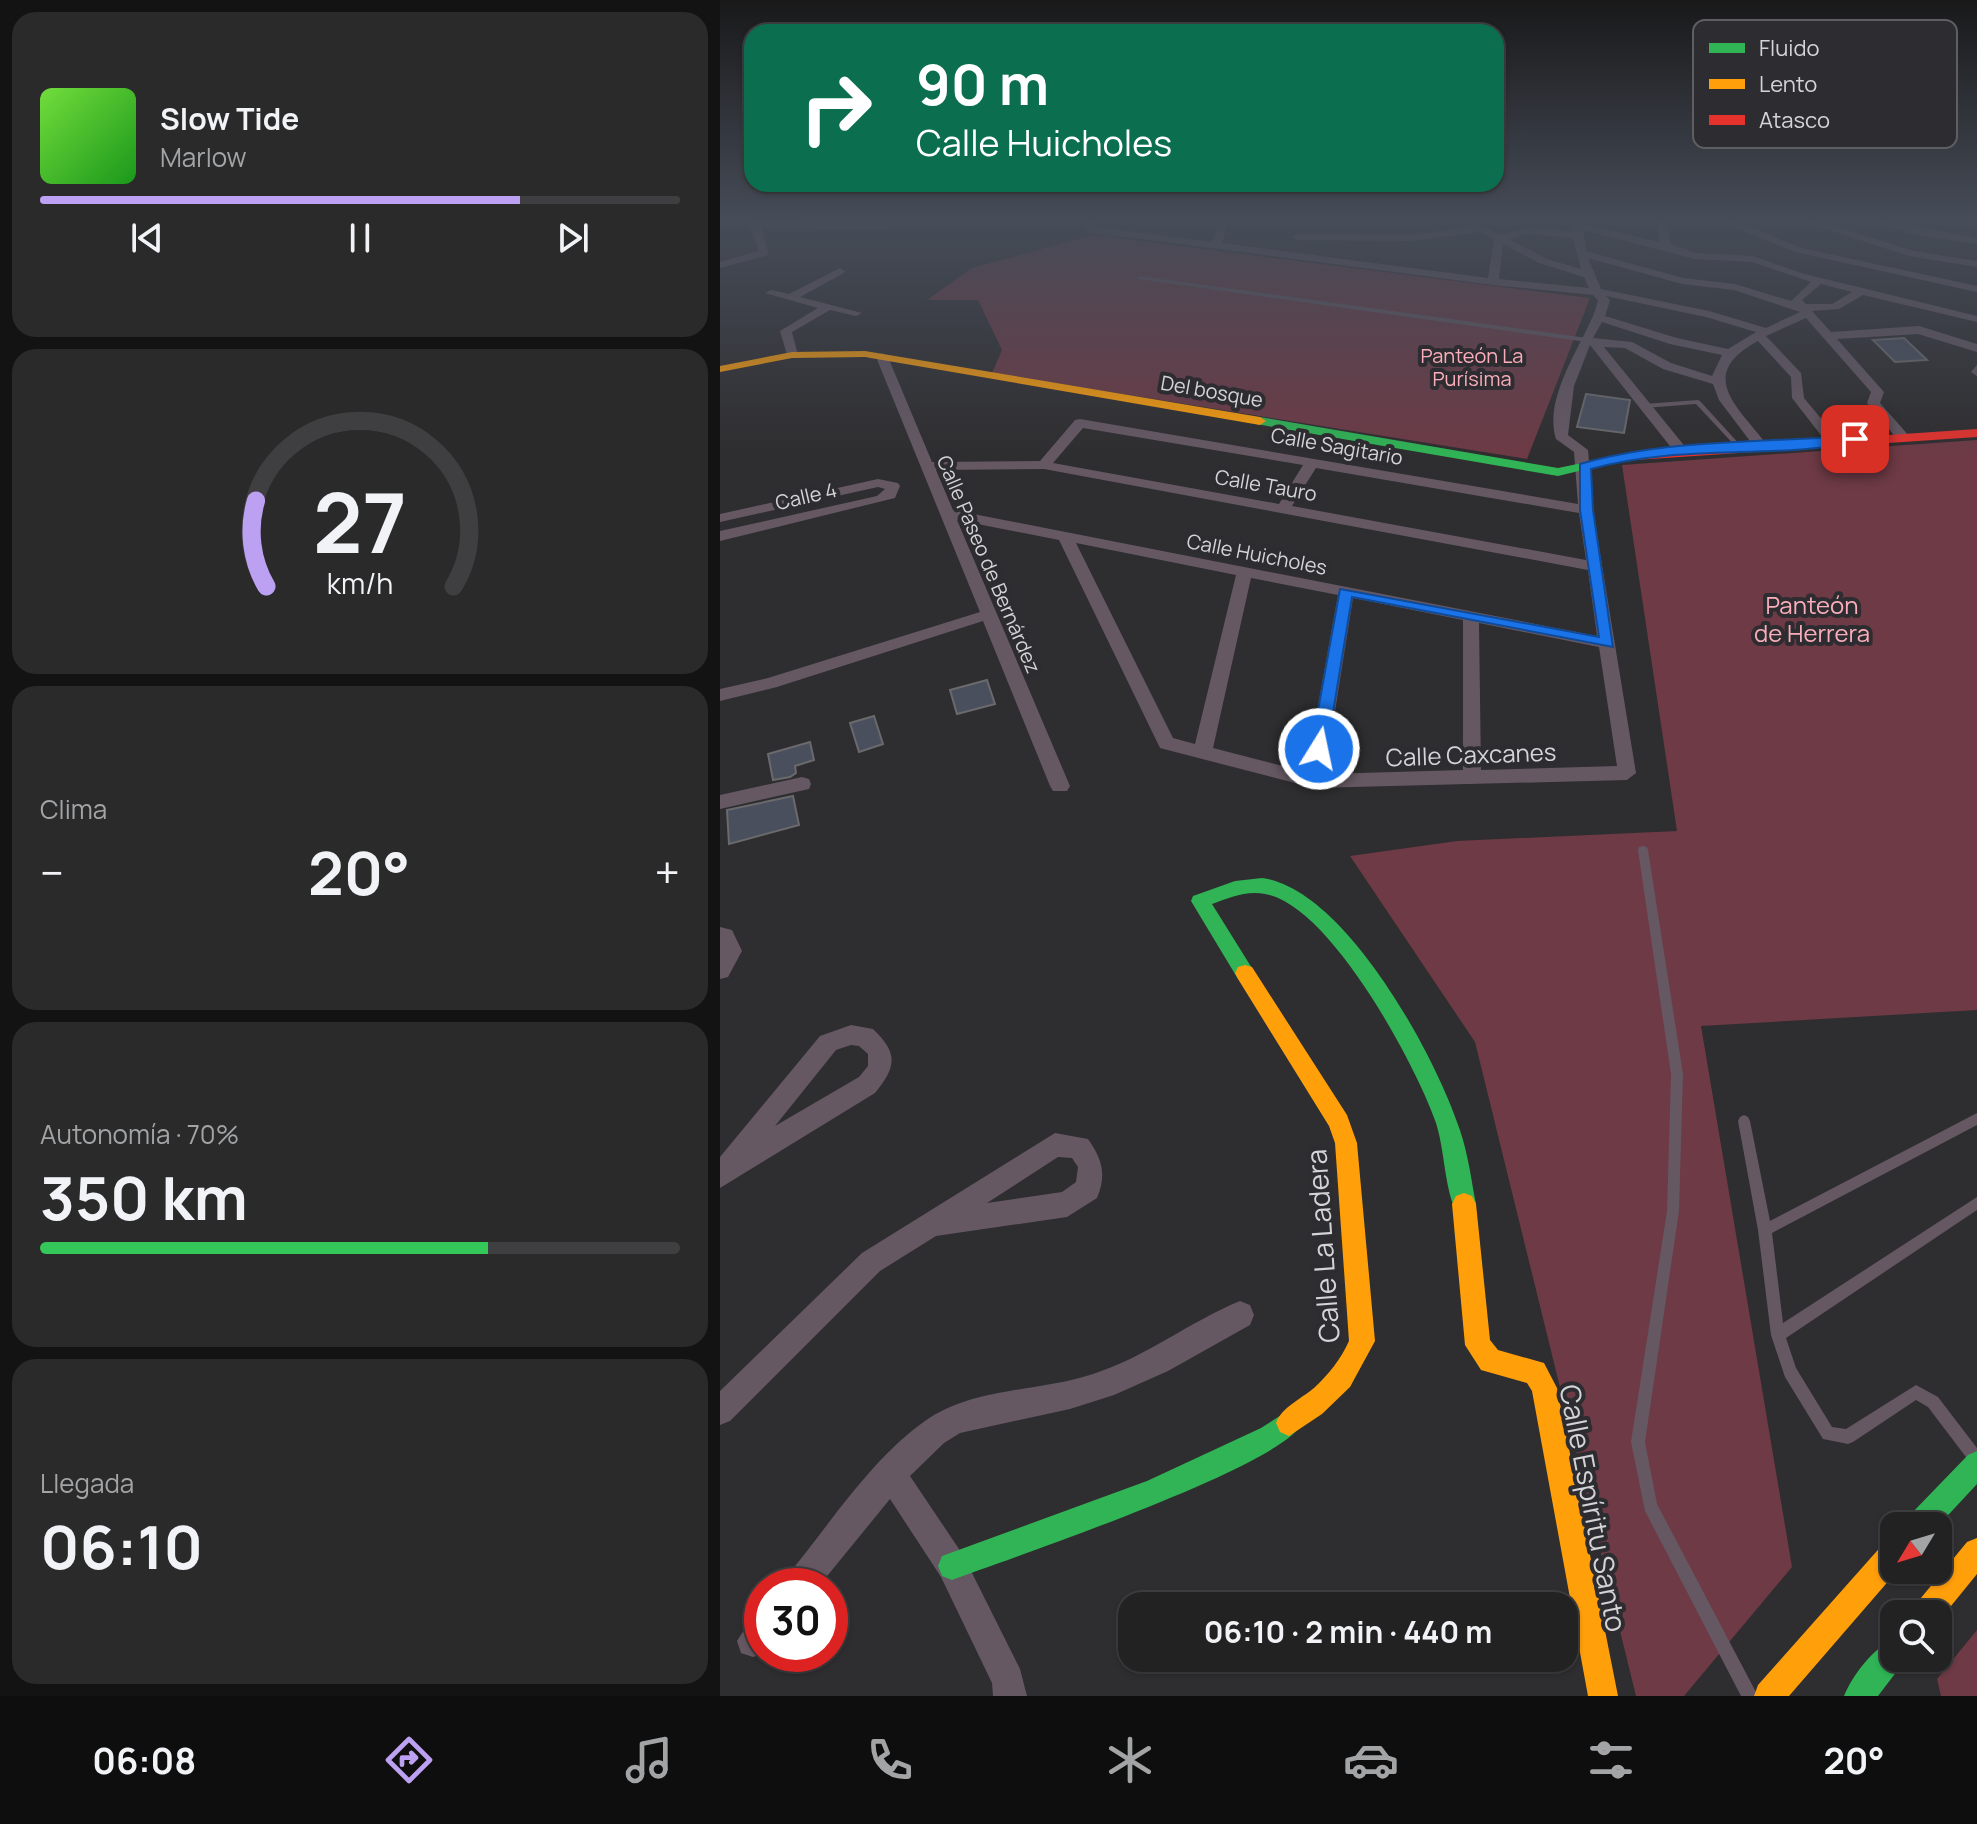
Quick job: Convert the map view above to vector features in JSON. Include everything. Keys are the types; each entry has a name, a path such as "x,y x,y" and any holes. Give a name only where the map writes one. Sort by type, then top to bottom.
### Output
{"main road":[{"name":"Del bosque","path":"720,369 792,355 882,357 1535,468 1566,472 1583,459"},
{"path":"1583,459 1613,459 1748,444 1977,430"},
{"path":"1583,459 1667,433 1748,444"},
{"name":"Calle Espíritu Santo","path":"1200,901 1233,888 1281,891 1327,927 1415,1049 1446,1122 1465,1206 1478,1345 1490,1361 1535,1372 1544,1388 1603,1696"},
{"name":"Calle La Ladera","path":"952,1566 1152,1493 1270,1437 1325,1396 1352,1369 1362,1341 1346,1143 1339,1122 1200,901"},
{"path":"1932,1512 1977,1462"},
{"path":"1938,1600 1977,1552"},
{"path":"1769,1696 1880,1569"},
{"path":"1859,1696 1880,1671"}],"street":[{"path":"800,299 856,313"},
{"path":"1603,299 1601,318 1567,390 1561,429 1563,439 1583,459 1586,510 1607,643"},
{"path":"1633,299 1709,314 1764,333 1797,376 1798,398 1830,438"},
{"path":"1656,304 1661,299"},
{"path":"1775,299 1801,307 1835,307 1848,299"},
{"path":"1748,444 1716,381 1717,370 1730,353 1801,307 1806,299"},
{"path":"1891,299 1977,319"},
{"path":"1905,303 1919,330"},
{"path":"792,355 786,331 829,306"},
{"path":"1801,307 1878,392 1873,403 1900,434"},
{"path":"1601,318 1674,341 1730,353"},
{"path":"1829,336 1919,330 1977,348"},
{"path":"1591,342 1682,452"},
{"path":"1591,342 1628,345 1667,366 1716,381"},
{"name":"Calle Paseo de Bernárdez","path":"882,357 1060,786"},
{"path":"1578,362 1609,363"},
{"name":"Calle Sagitario","path":"1044,465 1080,423 1586,510"},
{"path":"1284,508 1312,462"},
{"name":"Calle Tauro","path":"927,466 1044,465 1597,567"},
{"name":"Calle 4","path":"720,518 878,483 893,486 890,495 882,499 720,536"},
{"name":"Calle Huicholes","path":"946,513 1607,643"},
{"name":"Calle Caxcanes","path":"1065,536 1166,743 1314,781 1627,773 1607,643"},
{"path":"1203,751 1245,572"},
{"path":"1314,781 1346,592"},
{"path":"720,695 771,683 989,614"},
{"path":"1471,616 1472,779"},
{"path":"720,802 802,784"},
{"path":"720,936 724,936 731,951 720,970"},
{"path":"851,1035 865,1036 879,1050 880,1069 867,1085 724,1172 770,1110 828,1043 851,1035"},
{"path":"720,1411 871,1262 1055,1145 1079,1147 1091,1165 1088,1189 1079,1199 1067,1204 934,1223"},
{"path":"814,1568 931,1434 952,1421 1073,1395 1175,1353 1240,1315"},
{"path":"892,1476 952,1566 1008,1681 1010,1696"}],"lane":[{"path":"1289,299 1591,342"},
{"path":"1644,406 1698,402 1748,444"},
{"path":"1643,850 1677,1074 1673,1211 1638,1442 1650,1506 1750,1696"},
{"path":"1765,1230 1977,1119"},
{"path":"1744,1121 1765,1230 1778,1335 1790,1372 1828,1434 1848,1437 1916,1392 1933,1402 1977,1462"},
{"path":"1778,1335 1977,1203"}],"green space":[{"name":"Panteón La Purísima","path":"1590,299 1527,459 992,373 1002,350 978,300 927,300"},
{"name":"Panteón de Herrera","path":"1977,440 1977,1010 1701,1026 1792,1567 1684,1696 1636,1696 1475,1042 1350,856 1457,841 1677,831 1622,465"},
{"path":"1977,1630 1977,1696 1941,1696 1937,1679 1943,1672 1952,1672 1952,1661"}],"building":[{"path":"1904,338 1927,360 1895,362 1873,340"},
{"path":"1586,394 1630,400 1624,433 1577,427"},
{"path":"987,680 995,704 957,714 950,690"},
{"path":"874,716 883,744 859,752 850,723"},
{"path":"810,742 814,760 795,766 796,773 790,777 773,780 768,754"},
{"path":"793,796 799,825 729,844 727,810"}],"traffic: fast":[{"path":"1260,421 1558,472 1635,456"},
{"path":"1245,973 1200,901 1244,887 1271,887 1297,899 1323,921 1375,987 1419,1061 1446,1121 1464,1204"},
{"path":"952,1566 1152,1493 1270,1437 1289,1423"},
{"path":"1932,1512 1977,1464"},
{"path":"1859,1696 1880,1671"}],"traffic: slow":[{"path":"720,369 792,355 865,354 1260,421"},
{"path":"1245,973 1339,1122 1346,1143 1362,1341 1341,1378 1289,1423"},
{"path":"1464,1204 1478,1345 1490,1361 1535,1372 1544,1388 1603,1696"},
{"path":"1938,1600 1977,1552"},
{"path":"1769,1696 1880,1569"}],"traffic: jam":[{"path":"1635,456 1977,433"}],"route":[{"path":"1319,749 1346,592 1607,643 1586,510 1584,467 1613,459 1662,453 1855,439"}]}
